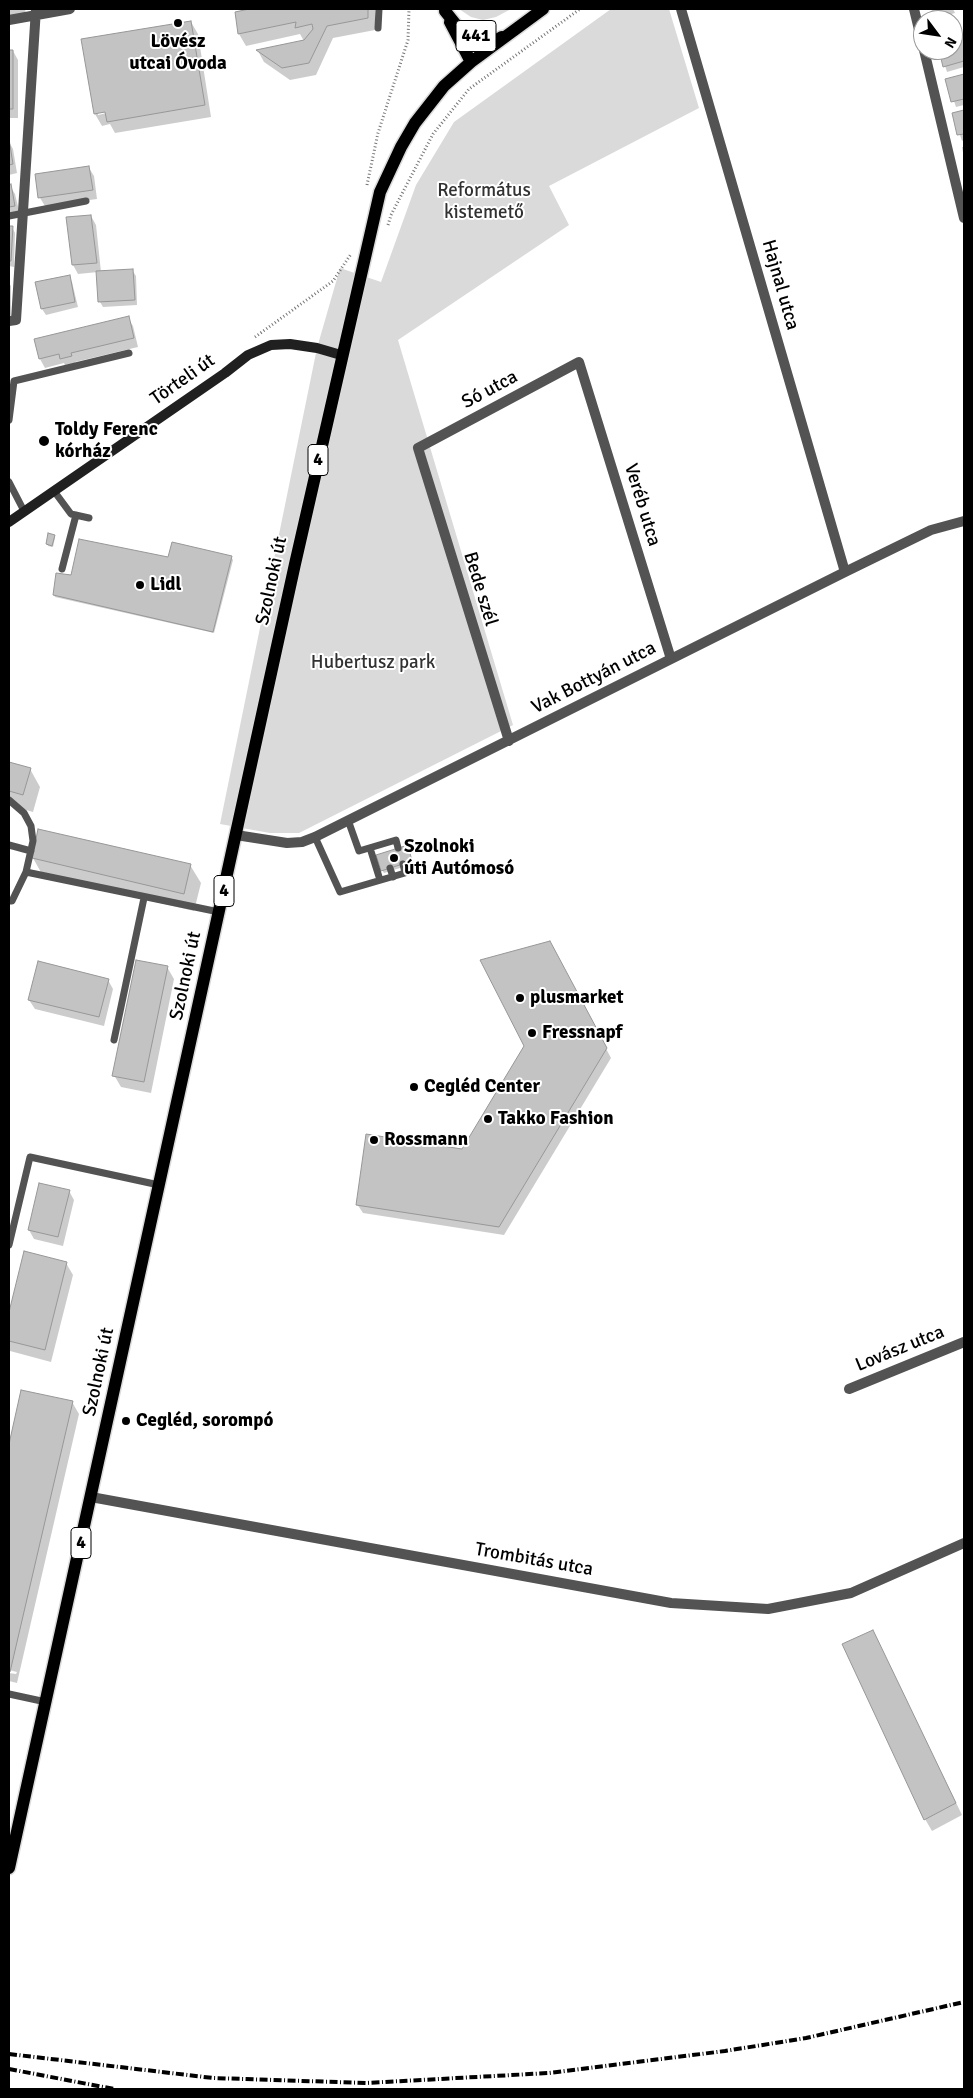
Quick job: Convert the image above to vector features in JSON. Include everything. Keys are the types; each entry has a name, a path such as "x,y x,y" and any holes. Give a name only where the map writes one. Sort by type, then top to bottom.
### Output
{"main road":[{"name":"4","path":"471,62 543,9"},
{"name":"441","path":"445,10 457,26 481,38 497,40 513,30"},
{"name":"441","path":"445,10 471,62"},
{"name":"Szolnoki út","path":"9,1868 342,355 380,192 401,146 430,104 444,86 471,62"},
{"name":"Törteli út","path":"9,522 225,373 248,355 271,345 290,344 317,348 342,355"}],"street":[{"path":"9,20 35,12 70,9"},
{"name":"Hajnal utca","path":"681,9 845,572"},
{"path":"12,320 23,213 35,12"},
{"path":"926,60 964,218"},
{"name":"Só utca","path":"418,448 579,362"},
{"name":"Veréb utca","path":"579,362 671,659"},
{"name":"Bede szél","path":"418,448 509,740"},
{"name":"Vak Bottyán utca","path":"236,835 287,843 302,842 315,837 931,530 964,521"},
{"name":"Lovász utca","path":"849,1389 964,1342"},
{"name":"Trombitás utca","path":"91,1497 671,1603 768,1609 851,1594 964,1543"}],"lane":[{"path":"378,9 378,28"},
{"path":"9,216 86,201"},
{"path":"9,420 14,381 130,353"},
{"path":"9,482 24,511"},
{"path":"54,491 70,514 89,518"},
{"path":"62,569 76,515"},
{"path":"9,800 24,813 31,826 33,841 26,872 12,901 9,900"},
{"path":"348,820 359,851 396,840 398,848"},
{"path":"315,837 340,892 405,873 403,864"},
{"path":"382,844 385,852"},
{"path":"9,845 31,851"},
{"path":"370,848 380,880"},
{"path":"390,868 393,877"},
{"path":"26,872 144,898 219,912"},
{"path":"114,1040 144,898"},
{"path":"9,1245 30,1157 159,1185"},
{"path":"9,1694 46,1702"}],"path":[{"path":"366,188 378,133 408,40 409,9"},
{"path":"387,230 391,215 433,134 469,89 580,9"}],"green space":[{"path":"459,9 511,9 496,17 483,20 471,17"},
{"name":"Hubertusz park","path":"611,9 669,9 699,108 549,186 569,225 398,340 513,725 299,833 270,833 220,824 317,348 340,268 381,282 416,185 454,122"}],"building":[{"path":"249,9 368,9 368,18 327,26 309,63 282,68 256,50 304,40 313,29 312,24 295,28 296,22 238,34 235,12"},
{"path":"191,21 205,105 107,122 105,112 94,114 81,39"},
{"path":"963,35 964,61 943,67 941,60 963,60"},
{"path":"9,50 13,50 13,109 9,109"},
{"path":"964,74 964,99 951,102 945,79"},
{"path":"964,110 964,134 957,135 952,113"},
{"path":"9,139 13,164 9,165"},
{"path":"89,166 93,190 38,198 35,174"},
{"path":"11,184 15,206 9,207 9,185"},
{"path":"91,215 97,263 72,265 66,217"},
{"path":"9,226 13,226 11,261 9,261"},
{"path":"133,269 135,300 98,302 96,271"},
{"path":"70,275 75,302 41,309 35,282"},
{"path":"129,316 134,338 71,353 72,356 60,359 59,354 39,359 34,339"},
{"path":"48,533 55,535 52,546 46,544"},
{"name":"Lidl","path":"79,539 168,557 172,542 232,556 213,632 53,595 56,573 71,575"},
{"path":"9,762 31,768 23,795 9,791"},
{"path":"38,829 191,864 184,894 32,858"},
{"name":"Szolnoki úti Autómosó","path":"408,845 412,861 381,871 376,855"},
{"path":"550,941 607,1048 499,1227 356,1205 366,1134 462,1149 524,1046 480,960"},
{"path":"136,960 168,966 144,1082 112,1076"},
{"path":"38,961 109,979 99,1017 28,1000"},
{"path":"39,1183 70,1190 58,1237 28,1230"},
{"path":"24,1251 67,1262 45,1350 9,1341 9,1312"},
{"path":"21,1390 73,1401 10,1672 9,1444"},
{"path":"873,1630 956,1803 924,1820 842,1644"}],"railway":[{"path":"9,2054 213,2078 366,2083 549,2073 725,2051 806,2038 964,2002"},
{"path":"9,2069 114,2089"}],"place":[{"name":"Lövész utcai Óvoda","path":"178,23"},
{"name":"Toldy Ferenc kórház","path":"44,441"},
{"name":"Lidl","path":"140,585"},
{"name":"Szolnoki úti Autómosó","path":"394,858"},
{"name":"plusmarket","path":"520,998"},
{"name":"Fressnapf","path":"532,1033"},
{"name":"Cegléd Center","path":"414,1087"},
{"name":"Takko Fashion","path":"488,1119"},
{"name":"Rossmann","path":"374,1140"},
{"name":"Cegléd, sorompó","path":"126,1421"}],"park label":[{"name":"Református kistemető","path":"484,202"}]}
